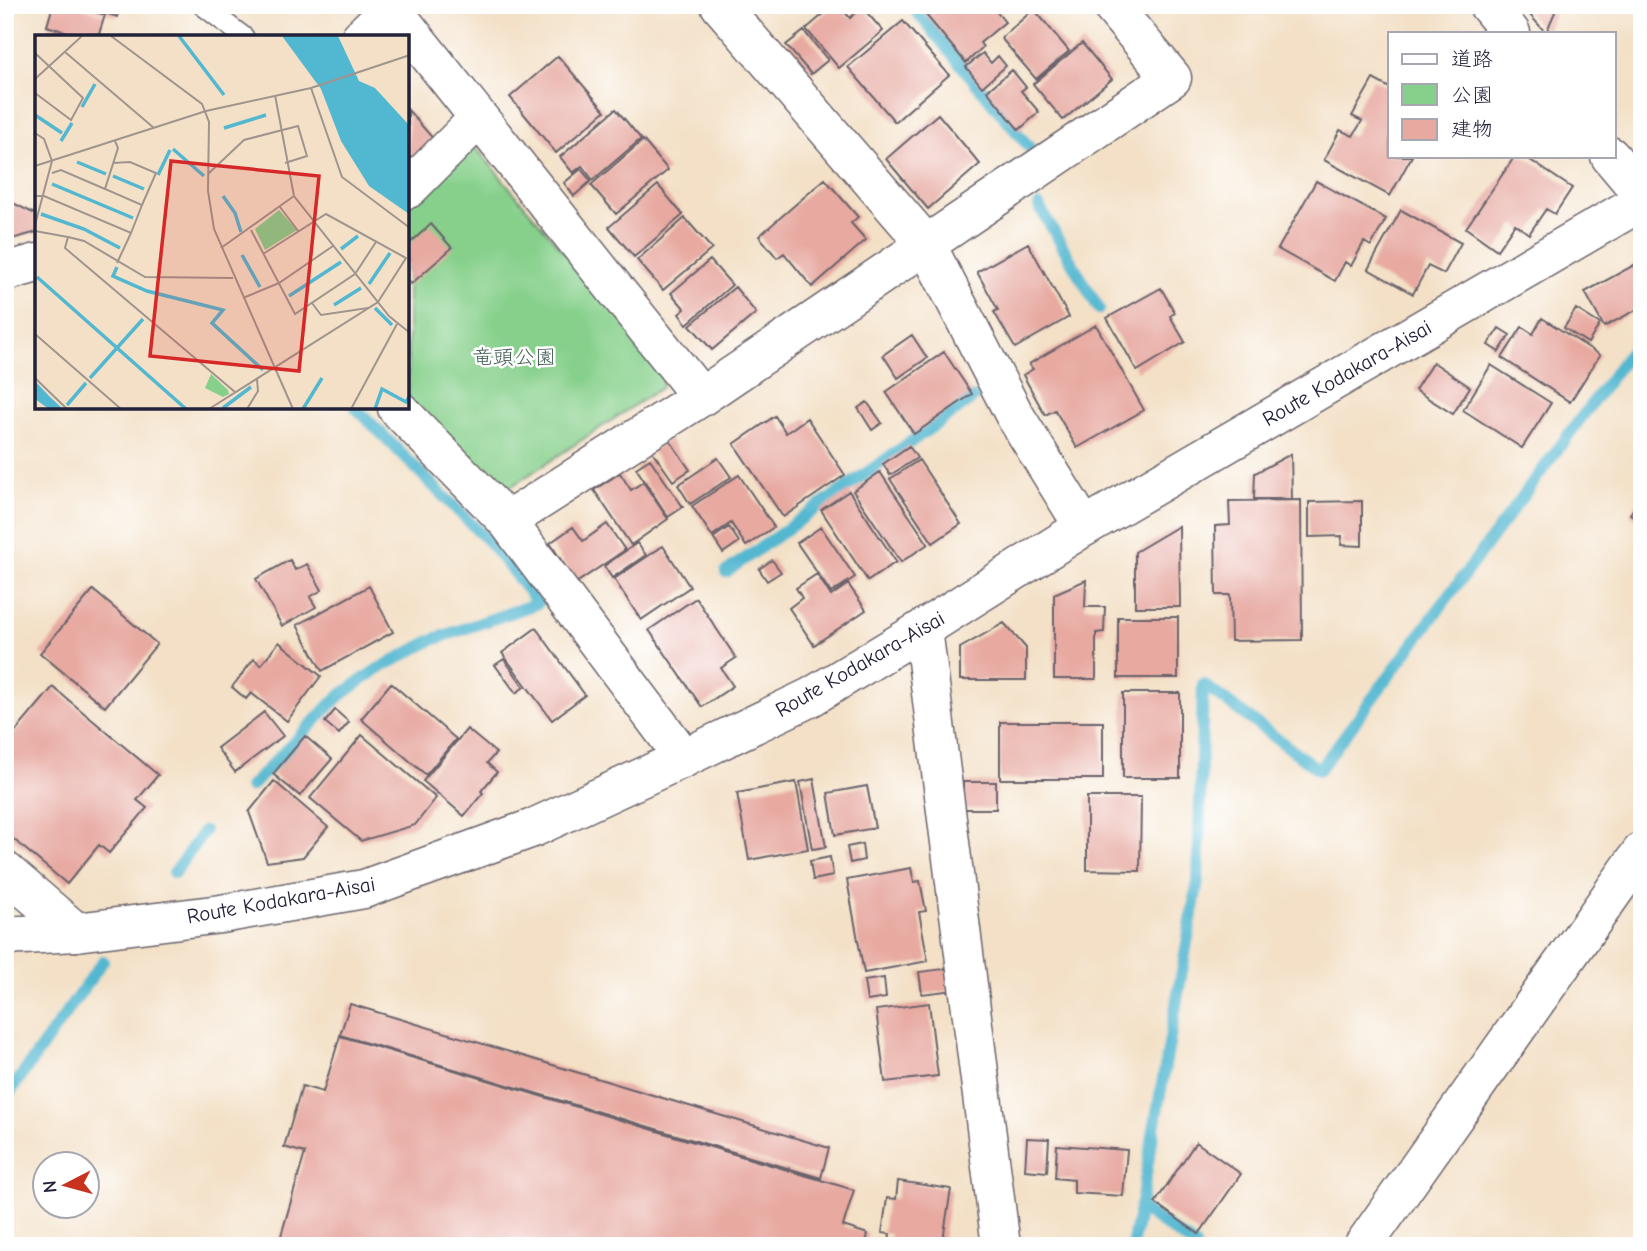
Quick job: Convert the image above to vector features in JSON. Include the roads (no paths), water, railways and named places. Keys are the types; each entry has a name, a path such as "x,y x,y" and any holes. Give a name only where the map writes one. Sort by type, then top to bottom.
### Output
{"street":[{"path":"720,5 926,244 1014,414 1084,527"},
{"path":"507,521 701,397 1172,78 1111,5"},
{"path":"1488,5 1510,32"},
{"path":"363,35 391,6 701,397"},
{"path":"410,187 479,118"},
{"path":"1612,158 1642,194"},
{"name":"Route Kodakara-Aisai","path":"5,936 76,932 221,914 364,889 533,828 811,697 1084,527 1642,201"},
{"path":"5,272 35,264"},
{"path":"399,410 507,521 684,758"},
{"path":"923,629 1001,1246"},
{"path":"1363,1246 1642,851"},
{"path":"5,870 76,932"}],"lane":[{"path":"201,5 241,35"}],"waterway":[{"path":"911,5 1029,147"},
{"path":"1039,206 1099,309"},
{"path":"1132,1246 1198,881 1203,684 1319,770 1642,336"},
{"path":"726,572 973,398"},
{"path":"250,787 338,697 378,669 432,640 538,603 489,542 358,410"},
{"path":"174,873 204,831"},
{"path":"5,1099 103,961"},
{"path":"1140,1208 1195,1246"}],"park label":[{"name":"竜頭公園","path":"514,357"}]}
